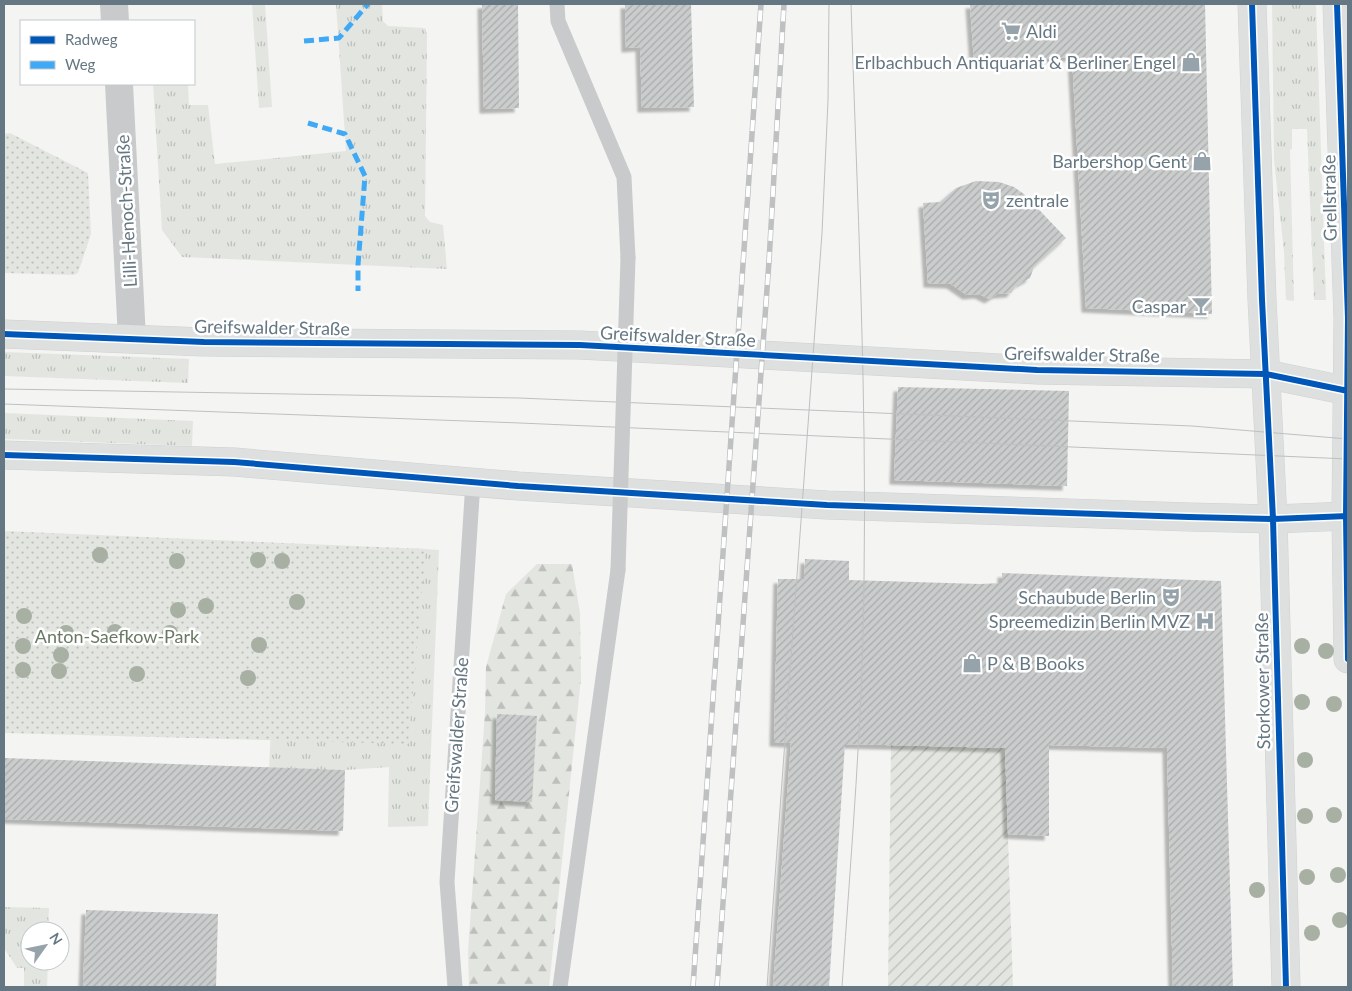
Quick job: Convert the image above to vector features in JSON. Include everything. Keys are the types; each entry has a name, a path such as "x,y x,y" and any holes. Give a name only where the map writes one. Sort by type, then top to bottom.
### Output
{"main road":[{"path":"1252,4 1266,374"},
{"name":"Grellstraße","path":"1337,4 1348,391"},
{"name":"Greifswalder Straße","path":"4,334 204,342 580,345 1037,370 1266,374 1348,391"},
{"name":"Storkower Straße","path":"1266,374 1273,519 1286,987"},
{"path":"1348,391 1348,659"},
{"path":"4,455 234,462 473,482 827,505 1273,519 1347,516"}],"street":[{"path":"114,4 115,20"},
{"name":"Lilli-Henoch-Straße","path":"119,85 132,339"}],"lane":[{"path":"557,4 558,21 624,177 628,258 618,570 560,987"},
{"name":"Greifswalder Straße","path":"455,987 447,882 473,482"}],"green space":[{"path":"252,4 265,4 272,107 259,108"},
{"path":"336,4 382,4 383,21 388,26 425,28 427,35 425,216 430,222 443,225 447,269 182,257 162,230 153,85 188,85 189,105 208,105 215,164 346,151"},
{"path":"1272,4 1316,4 1326,300 1314,300 1307,129 1292,129 1292,149 1290,150 1294,301 1286,300 1284,252 1274,160"},
{"path":"10,133 88,173 91,234 78,273 74,275 4,273 4,134"},
{"path":"4,352 189,359 188,383 4,376"},
{"path":"4,413 193,421 192,446 4,439"},
{"name":"Anton-Saefkow-Park","path":"4,531 426,549 408,744 4,733"},
{"path":"411,548 439,550 428,826 388,827 389,767 345,770 269,768 272,709"},
{"path":"537,564 572,564 580,613 581,678 549,987 469,987 468,951 485,712 486,667 506,594"},
{"path":"891,745 1005,748 1013,987 888,987"},
{"path":"4,907 49,908 48,921 20,921 20,968 17,968 4,948"},
{"path":"24,971 48,971 47,987 24,987"}],"building":[{"path":"482,4 518,4 519,108 484,109"},
{"path":"625,4 691,4 694,107 642,108 640,47 626,48"},
{"path":"970,4 1205,4 1212,314 1086,308 1072,57 974,62"},
{"path":"976,181 999,182 1014,187 1024,194 1066,238 1034,267 1030,278 1017,285 1011,293 997,294 989,299 979,294 967,295 951,284 928,283 923,203 940,202 956,188"},
{"path":"898,387 1069,391 1067,486 894,480"},
{"path":"805,559 849,561 849,580 1002,583 1002,573 1221,581 1233,987 1173,987 1167,748 1049,745 1049,836 1008,834 1005,748 845,744 829,987 773,987 791,743 774,742 778,579 804,579"},
{"path":"497,714 537,716 532,802 495,800"},
{"path":"4,758 345,770 343,831 4,819"},
{"path":"86,910 218,914 216,987 83,987"}],"tram line":[{"path":"767,987 822,233 828,100 829,4"},
{"path":"842,987 859,734 865,510 863,365 851,4"},
{"path":"4,389 519,398 1192,426 1348,439"},
{"path":"4,404 520,423 1348,459"}],"railway":[{"path":"693,987 761,4"},
{"path":"717,987 769,261 784,4"}],"marked path":[{"path":"304,41 339,38 368,4"},
{"path":"308,123 345,134 365,176 358,265 358,291"}],"cycle path":[{"path":"1252,4 1262,300 1273,519 1286,987"},
{"path":"1337,4 1348,318 1346,516 1348,659"},
{"path":"4,334 204,342 580,345 1037,370 1266,374 1348,391"},
{"path":"4,455 234,462 518,486 827,505 1273,519 1348,516"}],"place":[{"name":"Aldi","path":"1011,31"},
{"name":"Erlbachbuch Antiquariat & Berliner Engel","path":"1191,62"},
{"name":"Barbershop Gent","path":"1202,161"},
{"name":"zentrale","path":"991,200"},
{"name":"Caspar","path":"1201,306"},
{"name":"Schaubude Berlin","path":"1171,597"},
{"name":"Spreemedizin Berlin MVZ","path":"1205,621"},
{"name":"P & B Books","path":"972,663"}]}
